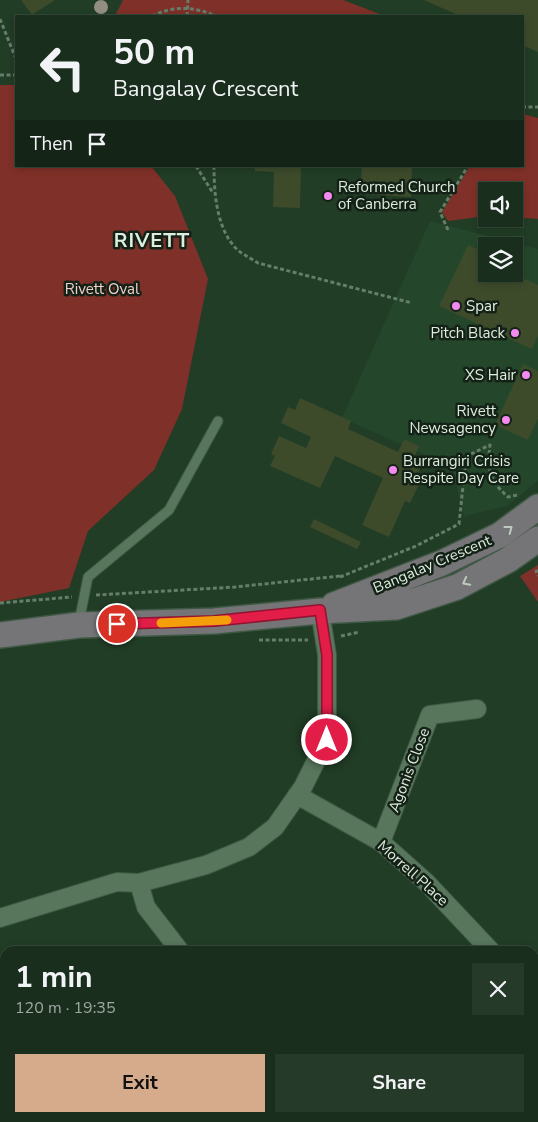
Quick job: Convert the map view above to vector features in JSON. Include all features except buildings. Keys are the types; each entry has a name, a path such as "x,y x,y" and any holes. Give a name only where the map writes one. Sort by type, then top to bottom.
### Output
{"street":[{"name":"Bangalay Crescent","path":"348,615 442,563 500,535 532,500"},
{"name":"Bangalay Crescent","path":"0,635 79,625 214,621 320,610 348,615 396,606 457,587 508,560 538,540"},
{"path":"0,918 117,882 139,883 206,865 249,847 276,827 297,795 327,740 327,655 320,610"},
{"name":"Agonis Close","path":"381,842 430,715 477,709"},
{"name":"Morrell Place","path":"297,795 381,842 428,882 486,946"},
{"path":"139,883 146,907 176,946"}],"lane":[{"path":"79,625 88,578 169,510 218,421"}],"path":[{"path":"187,15 188,0"},
{"path":"154,15 160,12 187,9 205,11 213,15"},
{"path":"0,19 15,56"},
{"path":"0,75 15,75"},
{"path":"524,107 538,107"},
{"path":"197,167 214,193 226,232 232,244 240,252 258,263 412,303"},
{"path":"214,167 214,193"},
{"path":"448,230 440,212 467,167"},
{"path":"471,454 490,445 488,464 494,484 508,497 532,500"},
{"path":"0,602 235,587 340,576 416,546 459,524 465,466 462,455"},
{"path":"538,571 536,570 538,576"},
{"path":"340,576 348,615"}],"shaded area":[{"path":"430,221 492,237 478,237 478,282 523,282 523,245 538,249 538,481 507,506 464,516 452,467 342,418"}],"green space":[{"path":"123,0 343,0 382,15 116,15"},
{"name":"Rivett Oval","path":"0,85 15,85 15,167 152,167 175,196 208,279 182,409 154,470 88,531 69,588 0,602"},
{"path":"524,114 538,118 538,219 523,218 523,182 478,182 478,217 448,221 442,212 469,167 524,167"},
{"path":"538,565 538,602 520,576"}],"slow traffic":[{"path":"161,623 227,620"}],"place":[{"name":"Reformed Church of Canberra","path":"328,196"},
{"name":"Spar","path":"456,306"},
{"name":"Pitch Black","path":"515,333"},
{"name":"XS Hair","path":"526,375"},
{"name":"Rivett Newsagency","path":"506,420"},
{"name":"Burrangiri Crisis Respite Day Care","path":"393,470"}],"district":[{"name":"RIVETT","path":"152,240"}],"route":[{"path":"117,624 214,621 320,610 327,655 327,740"}]}
